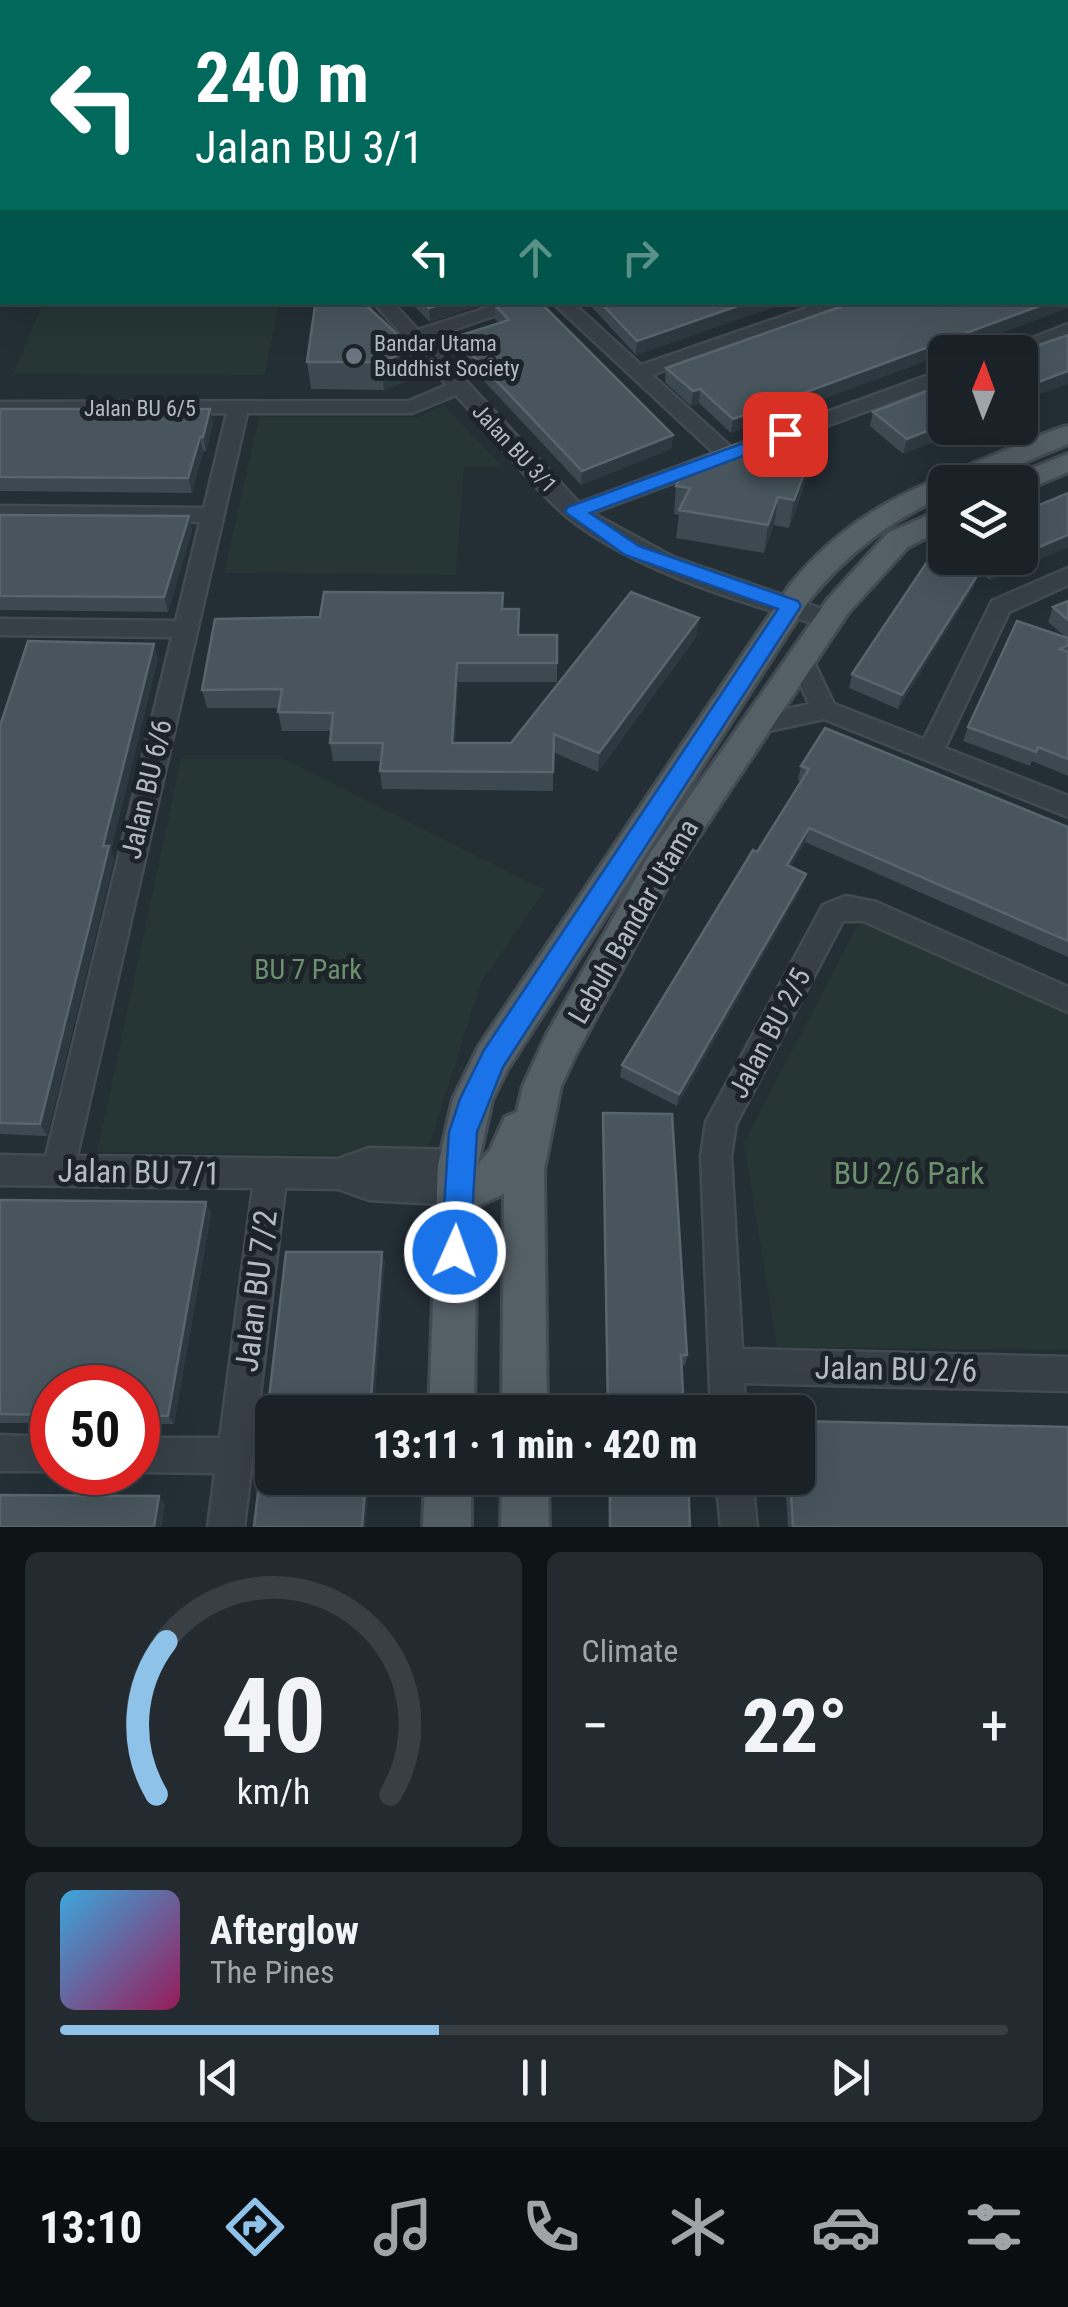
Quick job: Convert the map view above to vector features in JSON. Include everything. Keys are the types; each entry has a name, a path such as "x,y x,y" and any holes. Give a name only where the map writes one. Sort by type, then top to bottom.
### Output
{"main road":[{"path":"994,465 1068,434"},
{"path":"1038,476 1068,462"},
{"name":"Lebuh Bandar Utama","path":"452,1395 458,1177 473,1099 493,1058 795,599 848,536 890,510 928,493"},
{"name":"Lebuh Bandar Utama","path":"525,1395 524,1170 542,1086 560,1046 663,862 833,613 898,540 928,525"},
{"path":"458,1177 485,1185 498,1174 542,1086"},
{"path":"447,1527 448,1495"},
{"path":"525,1495 525,1527"}],"street":[{"name":"Jalan BU 3/1","path":"385,305 574,512 632,550 833,613"},
{"path":"415,337 516,305"},
{"path":"563,305 728,455"},
{"path":"638,373 833,305"},
{"path":"1038,341 1068,330"},
{"path":"574,512 928,381"},
{"name":"Jalan BU 6/5","path":"0,408 412,406 458,387"},
{"name":"Jalan BU 6/6","path":"58,1170 238,408"},
{"path":"0,513 211,514"},
{"path":"931,750 1000,607 1068,576"},
{"path":"0,628 184,628"},
{"path":"802,660 810,686 825,710"},
{"path":"759,724 825,710 1068,807"},
{"name":"Jalan BU 2/5","path":"727,1395 716,1156 721,1122 833,913 846,907 866,910 1068,1000"},
{"name":"Jalan BU 7/1","path":"0,1170 338,1174 368,1184 458,1177"},
{"name":"Jalan BU 7/2","path":"226,1527 271,1173"},
{"name":"Jalan BU 2/6","path":"724,1366 1068,1374"},
{"path":"0,1453 30,1454"},
{"path":"160,1454 235,1456"},
{"path":"736,1495 739,1527"}],"green space":[{"path":"42,305 280,305 264,375 13,374"},
{"path":"444,405 502,466 464,466 456,575 224,573 259,417 418,417"},
{"name":"BU 7 Park","path":"181,759 284,759 545,890 481,983 426,1156 97,1152"},
{"name":"BU 2/6 Park","path":"859,922 1068,1013 1068,1350 777,1347 744,1143"}],"building":[{"path":"366,305 413,349 381,362 307,362 315,306"},
{"path":"495,305 543,305 673,435 582,471 455,337 509,320"},
{"path":"603,305 740,305 637,341"},
{"path":"845,305 1042,305 961,335 928,335 928,347 733,419 700,389 693,391 666,368"},
{"path":"1068,335 1068,371 1038,382 1038,345"},
{"path":"928,391 928,431 907,439 873,412"},
{"path":"0,409 210,409 188,478 0,477"},
{"path":"736,444 789,462 812,453 794,500 778,497 768,525 679,510 690,488 676,486 688,463"},
{"path":"1068,493 1068,535 1038,548 1038,506"},
{"path":"0,515 189,516 164,597 0,596"},
{"path":"928,560 928,575 977,575 902,695 852,674"},
{"path":"324,592 503,593 502,609 519,609 518,635 557,635 557,663 457,663 452,743 511,743 631,592 699,618 599,753 554,734 553,772 380,771 383,743 330,743 333,713 278,712 282,689 202,690 215,619 320,617"},
{"path":"1068,601 1068,620 1053,607"},
{"path":"1017,621 1068,638 1068,645 1060,649 1068,652 1068,759 1038,747 1036,752 968,727"},
{"path":"28,641 154,644 40,1124 0,1123 0,726"},
{"path":"825,728 1068,827 1068,941 809,828 787,865 806,874 679,1094 622,1065 753,850 757,852 809,769 801,766"},
{"path":"603,1113 672,1114 687,1355 681,1355 683,1395 608,1395"},
{"path":"0,1200 206,1202 168,1416 160,1416 160,1365 30,1365 30,1415 0,1414"},
{"path":"286,1252 382,1252 371,1395 269,1395"},
{"path":"815,1421 1068,1427 1068,1527 793,1527 791,1495 815,1495"},
{"path":"0,1495 159,1496 154,1527 0,1527"},
{"path":"258,1495 365,1495 362,1527 254,1527"},
{"path":"610,1495 689,1495 690,1527 610,1527"}],"place":[{"name":"Bandar Utama Buddhist Society","path":"354,356"}],"route":[{"path":"455,1252 463,1132 473,1099 493,1058 790,606 632,550 574,512 785,434"}]}
